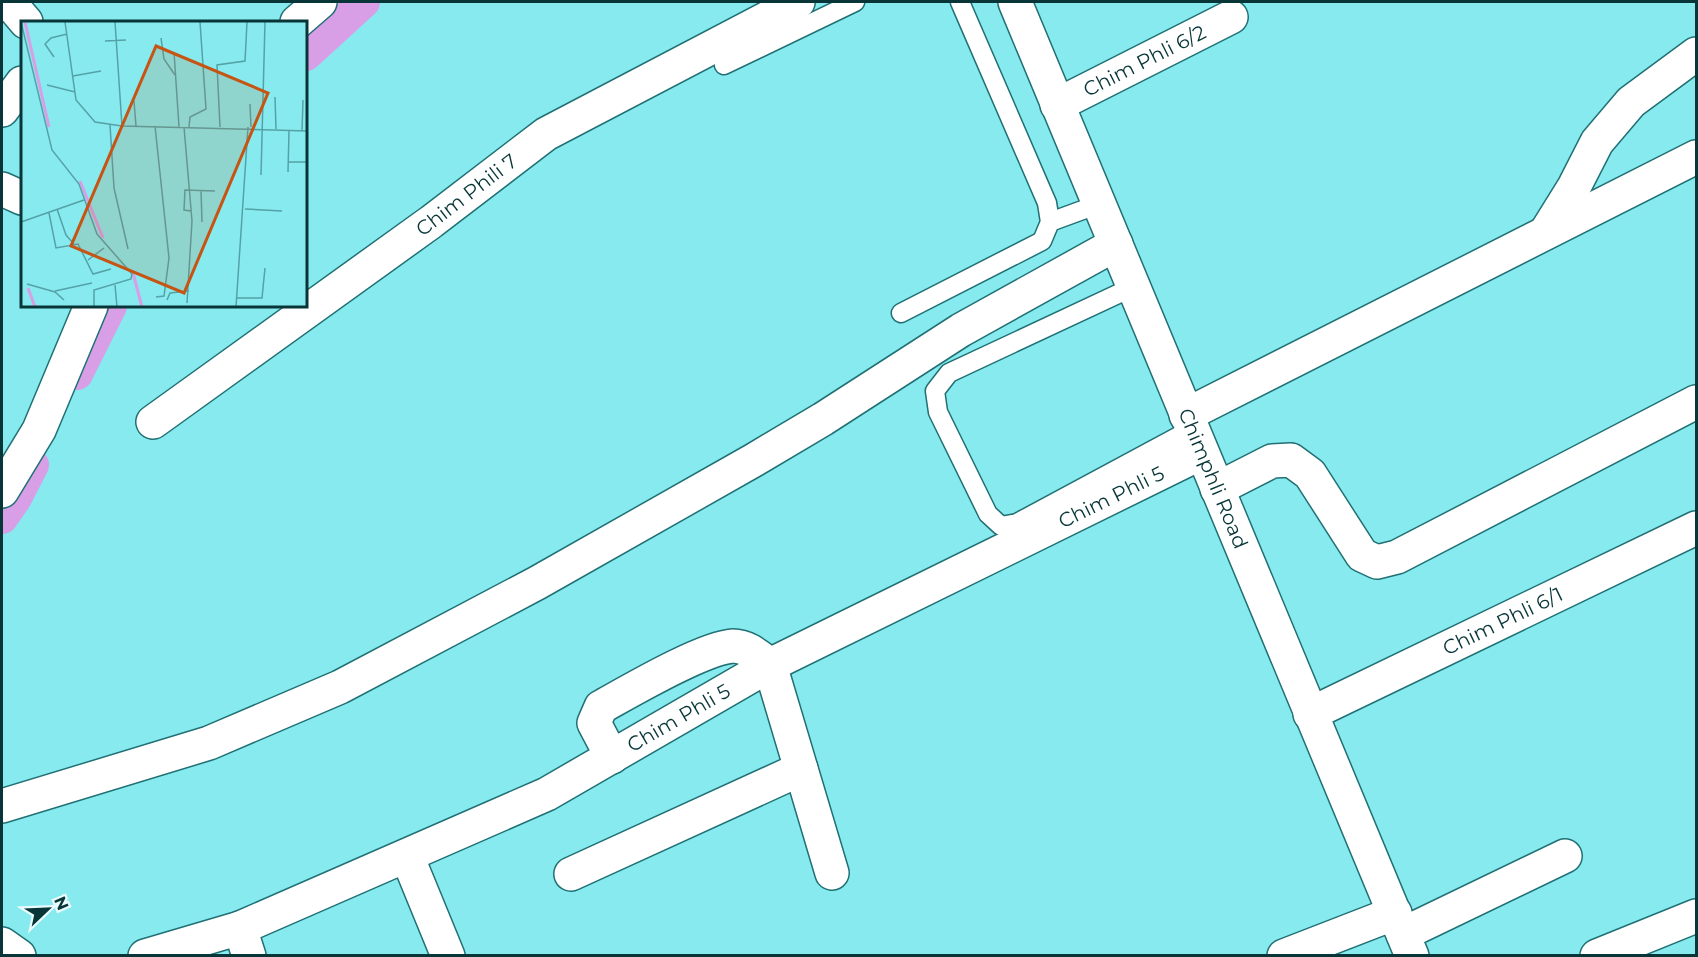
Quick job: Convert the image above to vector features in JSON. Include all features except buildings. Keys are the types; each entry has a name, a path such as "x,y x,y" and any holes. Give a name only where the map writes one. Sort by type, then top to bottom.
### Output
{"street":[{"path":"298,21 320,2"},
{"name":"Chim Phili 7","path":"153,422 431,222 546,134 798,2"},
{"name":"Chimphli Road","path":"1015,2 1403,934"},
{"name":"Chim Phli 6/2","path":"1057,105 1231,17"},
{"path":"1545,234 1574,187 1597,142 1631,102 1696,54"},
{"path":"2,110 21,84"},
{"name":"Chim Phli 5","path":"145,956 244,942 406,856 547,794 770,665 1193,432 1545,234 1696,157"},
{"path":"2,189 21,198"},
{"path":"2,806 209,743 340,687 537,583 754,460 861,395 961,330 1116,244"},
{"path":"2,491 39,430 90,308"},
{"path":"1217,489 1272,461 1291,460 1310,474 1362,555 1377,562 1397,556 1696,402"},
{"name":"Chim Phli 6/1","path":"1310,714 1696,528"},
{"path":"612,757 594,723 601,707 708,653 734,646 751,650 770,665 832,873"},
{"path":"571,874 801,769"},
{"path":"406,856 448,956"},
{"path":"1284,956 1403,934 1565,856"},
{"path":"1597,956 1696,916"},
{"path":"2,944 20,956"}],"lane":[{"path":"724,65 855,2"},
{"path":"901,313 1042,241 1050,222 1047,203 960,2"},
{"path":"1050,222 1098,204"},
{"path":"1135,286 949,373 935,391 938,412 988,514 1001,526 1017,523 1193,432"}],"waterway":[{"path":"308,53 364,2"},
{"path":"77,374 110,308"},
{"path":"2,518 16,498 33,465"}]}
